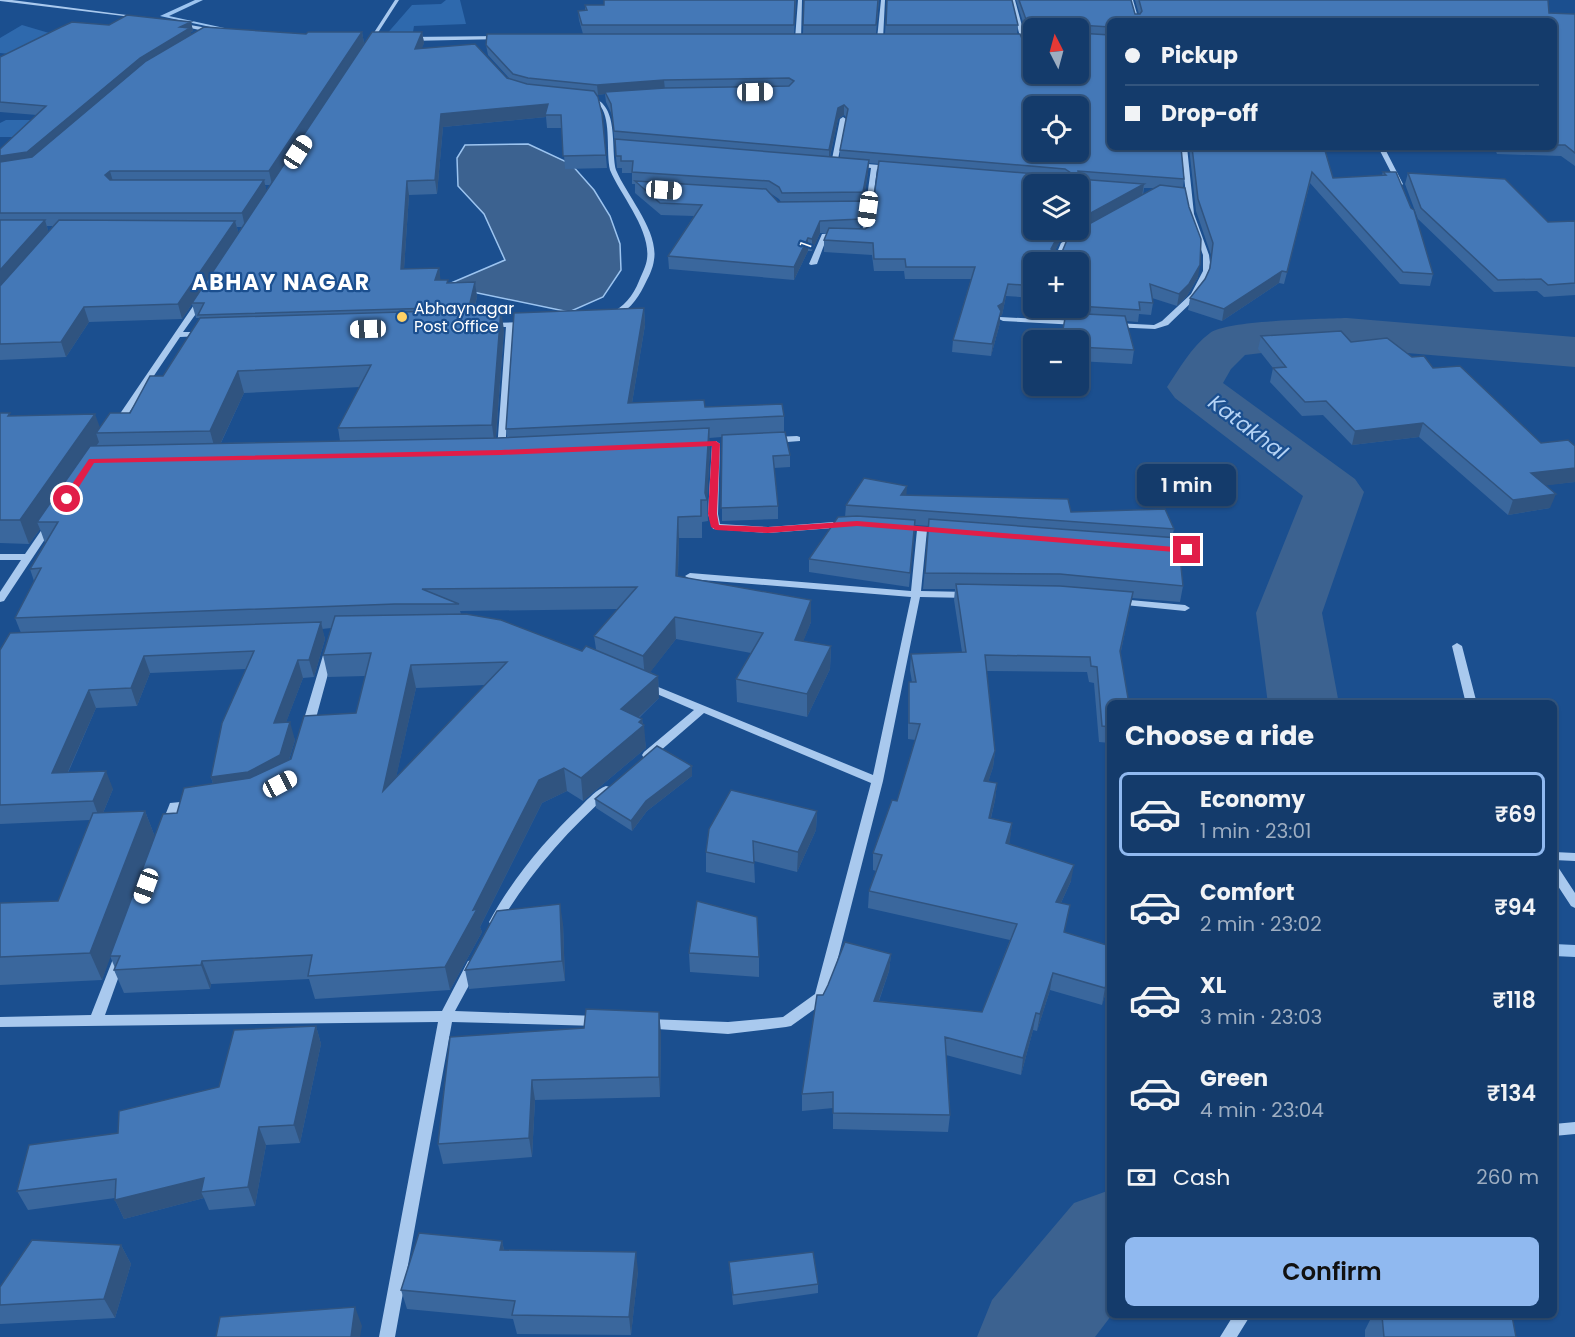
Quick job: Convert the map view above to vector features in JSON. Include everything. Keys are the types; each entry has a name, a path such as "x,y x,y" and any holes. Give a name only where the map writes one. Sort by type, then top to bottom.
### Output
{"street":[{"path":"364,50 397,0"},
{"path":"798,39 800,0"},
{"path":"880,39 884,0"},
{"path":"999,39 1023,39 1013,0"},
{"path":"1131,0 1136,18"},
{"path":"1,1 145,18"},
{"path":"178,24 220,32"},
{"path":"202,36 211,30"},
{"path":"466,38 474,46"},
{"path":"406,39 514,38"},
{"path":"786,39 810,39"},
{"path":"869,39 892,39"},
{"path":"360,40 382,40"},
{"path":"576,96 609,98"},
{"path":"598,99 604,105 610,128 609,155 613,172 651,243 651,257 637,295 624,310 605,319"},
{"path":"834,164 843,119"},
{"path":"610,147 622,147"},
{"path":"1104,325 1155,327 1165,323 1201,285 1207,271 1206,255 1194,225 1184,150"},
{"path":"1382,150 1402,191"},
{"path":"822,163 896,169"},
{"path":"855,236 865,236 874,167"},
{"path":"622,188 633,189"},
{"path":"1178,195 1189,195"},
{"path":"856,209 868,209"},
{"name":"1","path":"813,264 824,235 844,236"},
{"path":"1060,252 1063,244 1070,240"},
{"path":"112,432 204,295"},
{"path":"1003,319 1092,324"},
{"path":"486,325 532,324"},
{"path":"501,453 510,325"},
{"path":"178,334 214,333"},
{"path":"762,441 797,439"},
{"path":"704,444 728,443"},
{"path":"716,444 712,514 716,527 768,530 857,524"},
{"path":"489,453 513,452"},
{"path":"0,599 54,518"},
{"path":"634,1023 728,1028 786,1022 821,997 877,781 916,594 923,530"},
{"path":"1152,548 1187,550"},
{"path":"0,556 28,557"},
{"path":"690,576 916,594 976,595"},
{"path":"1104,601 1185,608"},
{"path":"302,744 331,645"},
{"path":"1457,646 1471,700"},
{"path":"641,683 877,781"},
{"path":"634,767 702,709"},
{"path":"491,931 507,900 534,863 568,826 617,781"},
{"path":"163,841 174,806 204,803"},
{"path":"1557,856 1575,857"},
{"path":"1558,875 1575,903"},
{"path":"96,1021 125,942"},
{"path":"387,1337 446,1016 479,952"},
{"path":"0,1022 446,1016 610,1021"},
{"path":"1557,1130 1575,1128"},
{"path":"1228,1337 1241,1318"}],"shaded area":[{"path":"446,0 460,0 466,24 414,26 412,38 385,36 412,5 441,4"},
{"path":"22,25 66,38 30,56 0,53 0,38"},
{"path":"6,120 44,120 41,137 0,137 0,123"},
{"path":"528,144 571,164 594,190 610,216 620,244 621,270 603,297 569,312 444,286 505,260 484,214 458,186 457,158 465,145"}],"building":[{"path":"604,0 795,0 794,25 582,25 578,11 587,10 585,5 604,5"},
{"path":"804,0 878,0 876,25 803,25"},
{"path":"887,0 1012,0 1018,25 886,25"},
{"path":"1019,0 1131,0 1135,14 1140,14 1142,11 1139,0 1548,0 1549,13 1575,14 1575,153 1565,145 1557,145 1557,18 1107,18 1107,27 1089,26 1089,18 1025,18"},
{"path":"127,15 191,22 180,27 190,28 140,58 27,152 0,156 0,149 46,106 0,102 0,57 72,22 109,25"},
{"path":"204,27 306,34 308,32 362,32 269,171 110,171 105,175 110,180 264,180 242,213 0,213 0,162 32,157 146,61"},
{"path":"372,32 422,32 415,49 475,44 507,78 527,84 594,91 598,97 602,114 606,155 563,156 561,115 545,115 548,104 441,114 435,180 407,181 401,269 439,268 435,280 448,280 447,283 475,282 469,307 198,315 204,303 192,303"},
{"path":"487,34 1020,34 1023,41 1023,84 1089,84 1089,34 1107,35 1107,150 1181,150 1184,179 1078,171 1078,174 1070,174 1071,173 1065,169 840,150 848,109 844,105 838,108 829,150 614,131 611,104 605,92 665,88 789,86 794,81 789,78 664,80 597,85 528,78 513,74 486,45"},
{"path":"615,139 869,160 863,192 782,193 779,187 769,181 632,172 633,161 621,161 621,156 616,156"},
{"path":"1192,150 1325,150 1333,178 1386,175 1383,172 1396,172 1411,208 1414,210 1433,274 1403,272 1312,172 1287,272 1282,271 1224,309 1190,298 1205,279 1210,268 1213,243 1198,199"},
{"path":"879,161 1036,174 1023,174 1023,240 1056,240 1051,249 1053,252 1023,252 1023,285 1008,284 1003,303 998,306 1001,311 992,344 953,340 975,267 906,267 905,259 874,259 873,243 824,240 829,228 865,229 870,226"},
{"path":"1408,173 1505,179 1548,222 1575,221 1575,283 1548,285 1541,279 1498,280 1421,208"},
{"path":"1089,180 1144,184 1089,214"},
{"path":"635,181 766,189 778,202 863,201 860,219 820,221 812,239 808,238 794,267 668,256 702,205 660,203"},
{"path":"1160,185 1185,188 1189,207 1201,239 1200,265 1189,284 1179,294 1150,284 1153,303 1139,302 1140,310 1089,307 1089,252 1062,252 1067,240 1089,240 1089,224"},
{"path":"0,220 45,220 0,270"},
{"path":"59,220 235,221 178,304 84,307 61,342 0,344 0,286"},
{"path":"644,308 628,403 704,400 705,407 782,404 784,416 506,429 514,313"},
{"path":"501,309 492,425 338,428 371,365 238,371 210,431 96,433 110,413 130,413 150,376 163,376 200,318"},
{"path":"1089,314 1125,316 1134,350 1089,348 1089,330 1063,330 1065,318 1089,318"},
{"path":"1341,331 1351,342 1387,338 1412,357 1424,356 1433,368 1460,366 1541,443 1568,440 1575,446 1575,468 1531,473 1556,494 1513,500 1423,423 1355,431 1326,401 1305,402 1273,368 1286,367 1261,336"},
{"path":"0,413 10,413 8,416 95,414 20,520 0,520"},
{"path":"709,428 705,493 707,500 701,500 701,516 678,517 676,576 811,600 795,640 831,646 807,694 736,679 763,633 675,617 643,656 594,636 637,587 422,589 459,604 395,604 15,618 41,568 30,569 58,522 37,522 90,446 498,438"},
{"path":"785,432 790,455 773,456 778,506 721,508 722,435"},
{"path":"864,478 907,486 901,495 1068,499 1071,512 1165,509 1174,529 846,505"},
{"path":"838,517 915,520 910,573 809,559"},
{"path":"929,519 1178,538 1183,586 1060,574 925,573"},
{"path":"956,584 1060,586 1133,592 1120,651 1128,700 1107,700 1107,727 1102,726 1097,667 1091,666 1090,657 985,655 995,751 984,781 997,783 989,818 1012,823 1006,843 1074,865 1056,902 1070,905 1064,932 1107,945 1107,982 1105,988 1053,973 1040,1014 1036,1013 1023,1058 945,1037 950,1115 833,1113 833,1092 802,1094 817,995 823,995 845,942 891,954 874,1001 982,1012 1017,924 869,891 882,855 873,853 892,800 897,801 920,724 909,723 909,682 916,682 911,654 966,652"},
{"path":"466,614 501,620 582,651 586,646 658,676 621,709 642,719 639,722 644,725 581,778 564,768 539,780 473,910 477,909 445,967 308,976 312,955 202,961 201,965 114,970 120,956 110,956 163,814 177,813 184,788 250,778 291,759 304,716 356,713 371,653 323,655 335,616","holes":["507,662 383,791 411,665"]},
{"path":"321,622 309,660 298,660 274,723 290,722 280,755 248,772 211,777 222,723 254,651 144,656 131,688 89,690 52,773 106,771 93,801 0,805 0,650 10,633"},
{"path":"657,746 692,766 646,801 631,821 595,799"},
{"path":"731,790 817,811 798,852 753,841 754,863 706,852 709,829"},
{"path":"145,811 90,953 0,957 0,903 58,901 93,813"},
{"path":"697,901 757,917 759,957 689,953"},
{"path":"560,904 562,961 465,970 497,911"},
{"path":"586,1009 659,1012 659,1077 532,1080 529,1138 438,1144 450,1037 584,1028"},
{"path":"316,1026 294,1125 259,1127 248,1187 201,1192 204,1178 115,1200 116,1179 17,1191 29,1145 118,1133 119,1111 219,1087 234,1030"},
{"path":"419,1233 502,1241 500,1250 636,1252 629,1317 512,1315 515,1301 401,1290"},
{"path":"32,1240 121,1245 104,1299 0,1305 0,1287"},
{"path":"813,1252 818,1284 733,1295 729,1262"},
{"path":"355,1307 351,1337 216,1337 220,1317"},
{"path":"1382,1318 1512,1318 1516,1337 1384,1337"}],"waterway":[{"path":"200,0 163,16 227,30"},
{"name":"Katakhal","path":"1303,700 1289,613 1334,492 1194,387 1210,361 1230,342 1285,335 1347,333 1575,352"},
{"name":"Katakhal","path":"1557,950 1575,951"},
{"name":"Katakhal","path":"1030,1337 1107,1240"}],"place":[{"name":"Abhaynagar Post Office","path":"402,317"}],"district":[{"name":"ABHAY NAGAR","path":"281,282"}],"route":[{"path":"67,499 92,461 501,453 716,444 712,514 716,527 768,530 857,524 1187,550"}]}
